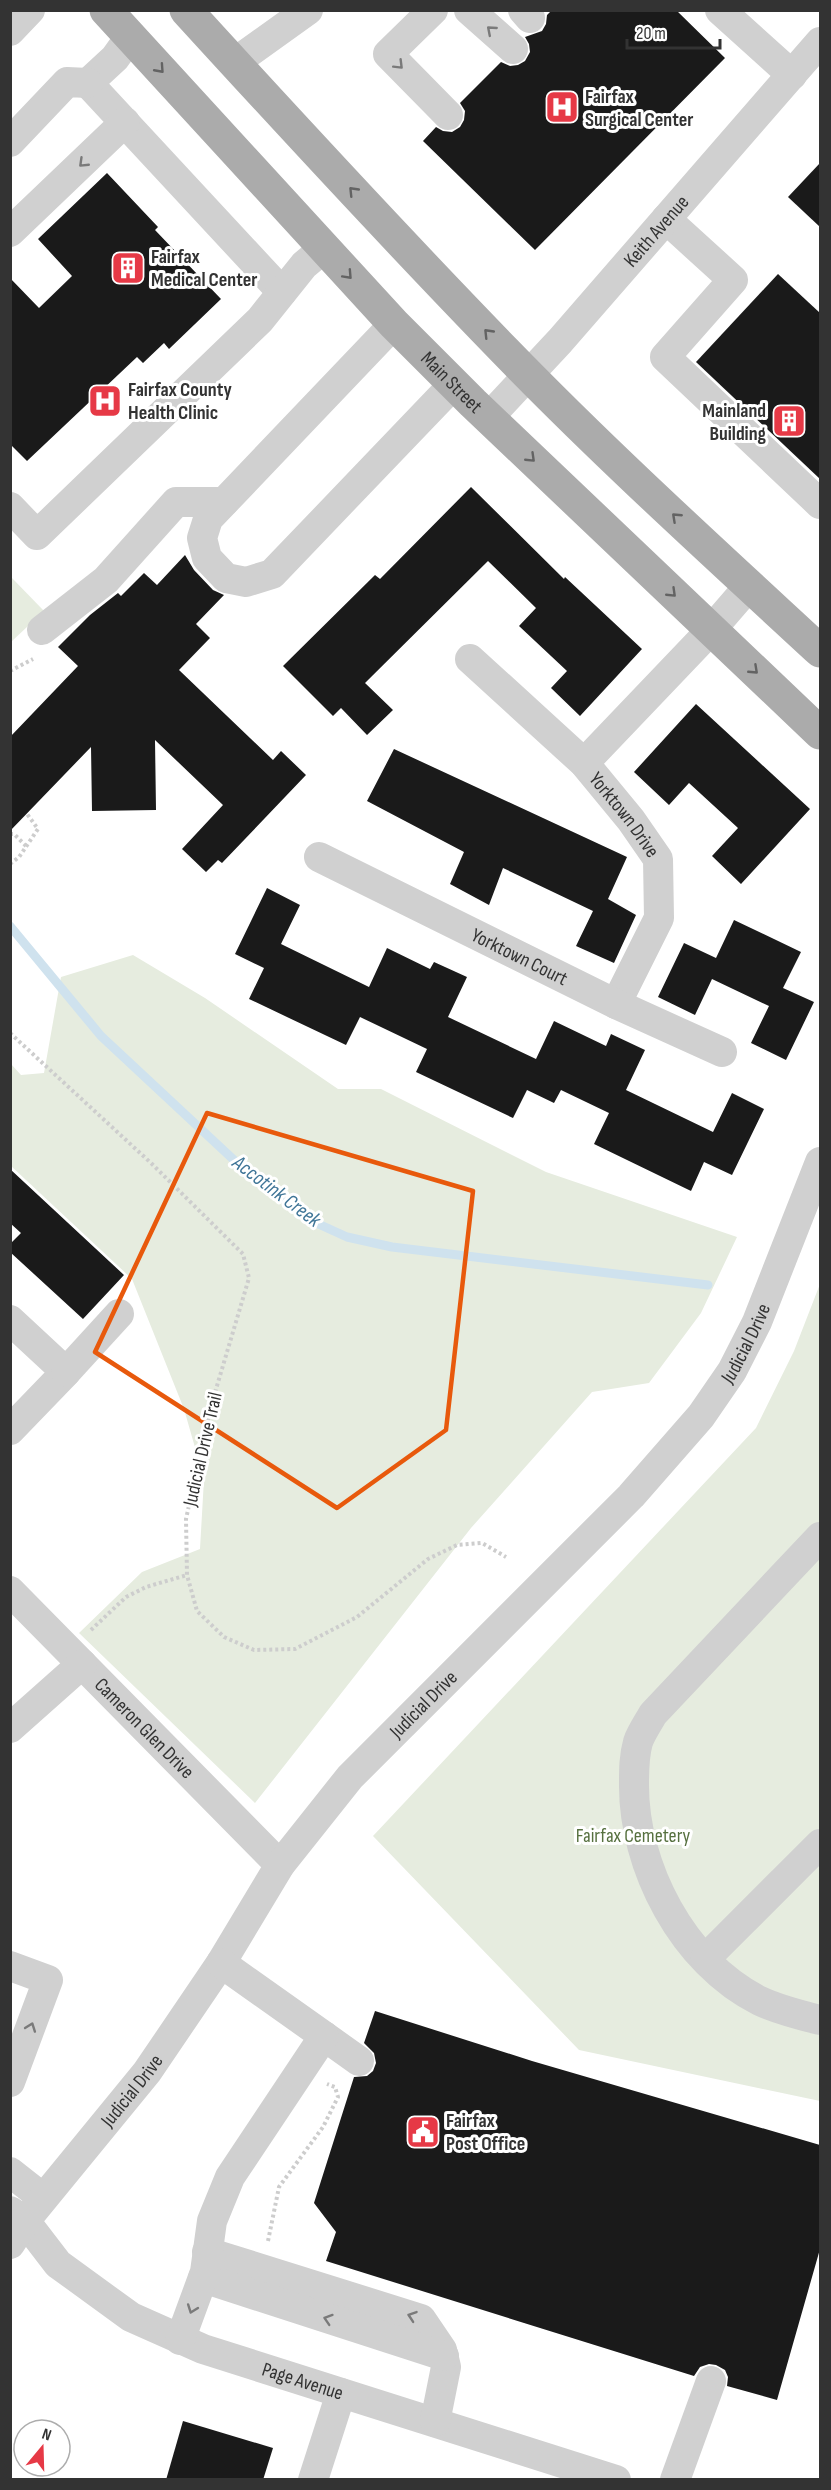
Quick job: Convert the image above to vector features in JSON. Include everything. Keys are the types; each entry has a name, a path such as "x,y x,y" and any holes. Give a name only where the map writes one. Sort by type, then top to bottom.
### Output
{"main road":[{"name":"Main Street","path":"106,10 394,324 820,733"},
{"path":"186,10 308,144 529,375 639,483 820,651"}],"street":[{"path":"10,31 30,10"},
{"path":"234,63 308,10"},
{"path":"434,10 388,54 448,115"},
{"path":"469,10 513,49"},
{"path":"720,10 792,75"},
{"path":"88,83 115,58 130,37"},
{"name":"Keith Avenue","path":"489,417 529,375 820,42"},
{"path":"10,142 67,82 88,83 282,292"},
{"path":"10,232 125,122"},
{"path":"666,219 733,280 665,357 820,504"},
{"path":"10,507 37,535 260,320 304,265 323,249"},
{"path":"394,324 208,519 202,538 207,558 226,578 246,582 272,573 454,384"},
{"path":"42,630 106,580 176,502 224,502"},
{"name":"Yorktown Drive","path":"584,763 711,630 749,586"},
{"name":"Yorktown Drive","path":"470,659 584,763 631,820 658,859 658,918 616,1004"},
{"name":"Yorktown Court","path":"319,857 616,1004 722,1052"},
{"name":"Judicial Drive","path":"22,2219 147,2072 221,1963 280,1865 350,1778 631,1496 701,1416 732,1371 757,1322 818,1177"},
{"path":"10,1430 119,1314"},
{"path":"10,1320 66,1372"},
{"path":"820,1537 653,1714 639,1741 634,1761 634,1799 646,1863 665,1907 705,1959 735,1985 759,2001 820,2020"},
{"name":"Cameron Glen Drive","path":"10,1591 280,1865"},
{"path":"10,1728 76,1658"},
{"path":"705,1959 820,1844"},
{"path":"221,1963 359,2061"},
{"path":"10,1965 48,1980 10,2082"},
{"path":"180,2340 205,2265 212,2221 230,2177 324,2036"},
{"name":"Page Avenue","path":"10,2172 22,2219 58,2264 131,2318 180,2340 616,2480"},
{"path":"205,2265 444,2356 446,2376 435,2422"},
{"path":"675,2480 711,2381"},
{"path":"313,2480 341,2392"}],"path":[{"path":"10,864 38,829 27,814"},
{"path":"10,834 14,834 26,846"},
{"name":"Judicial Drive Trail","path":"10,1033 152,1164 243,1254 249,1278 211,1406 186,1519 187,1575 197,1611 224,1636 254,1650 295,1649 357,1617 428,1559 457,1545 482,1543 506,1557"},
{"path":"76,1658 126,1597 146,1587 187,1575"},
{"path":"266,2247 279,2187 323,2127 338,2097 335,2087 318,2080"}],"highlighted area":[{"path":"207,1113 473,1191 446,1430 337,1508 95,1352"}],"green space":[{"path":"11,577 44,611 11,642"},
{"path":"133,955 205,998 338,1089 381,1089 546,1172 737,1237 701,1313 649,1383 592,1392 471,1528 255,1803 79,1633 142,1572 200,1549 204,1479 184,1409 132,1279 11,1166 11,1064 21,1075 44,1073 61,977"},
{"name":"Fairfax Cemetery","path":"820,1284 820,2101 579,2050 373,1836 756,1428 794,1351"}],"building":[{"path":"552,10 676,10 725,58 535,250 423,141 436,127 452,132 460,127 465,111 460,103 501,62 510,66 525,61 530,52 525,37 542,31 547,15"},
{"path":"820,163 820,227 788,197"},
{"path":"107,173 158,227 155,230 221,299 169,349 164,343 143,363 137,357 27,461 10,444 10,278 39,308 72,276 38,239"},
{"name":"Mainland Building","path":"778,274 820,313 820,479 696,362"},
{"path":"471,487 564,579 565,577 642,649 580,716 551,688 567,671 519,626 536,608 488,561 365,683 393,710 367,735 341,708 333,716 283,666 375,575 380,579"},
{"path":"185,555 194,570 213,590 224,595 196,624 210,638 179,670 273,760 281,751 306,775 222,863 218,860 206,872 182,849 223,805 155,740 156,810 92,811 91,747 10,831 10,737 78,666 58,647 90,615 118,593 121,596 144,573 157,585"},
{"path":"696,704 810,809 741,884 712,856 738,828 689,783 669,805 634,772"},
{"path":"394,749 627,857 608,899 636,915 614,963 576,946 593,911 503,868 489,905 450,884 464,852 367,801"},
{"path":"267,888 300,905 281,944 369,987 387,948 430,969 434,962 467,977 448,1017 536,1059 554,1021 606,1046 611,1034 645,1050 626,1090 713,1132 732,1093 764,1109 732,1175 704,1162 691,1191 594,1144 609,1113 561,1090 554,1103 527,1090 513,1118 416,1072 427,1049 360,1017 346,1045 249,999 264,968 235,954"},
{"path":"734,920 801,952 783,988 814,1002 786,1060 751,1043 769,1006 712,979 695,1015 658,997 684,943 716,958"},
{"path":"10,1169 124,1275 83,1319 10,1252 10,1244 21,1233 10,1223"},
{"path":"375,2011 532,2061 820,2145 820,2249 777,2400 727,2386 728,2377 725,2370 716,2365 709,2364 700,2367 694,2376 326,2261 336,2232 314,2203 354,2077 367,2076 373,2071 376,2063 374,2053 364,2043"},
{"path":"183,2421 273,2448 263,2480 166,2480"}],"waterway":[{"name":"Accotink Creek","path":"10,926 101,1036 235,1161 314,1222 347,1237 392,1247 708,1285"}],"place":[{"name":"Fairfax Surgical Center","path":"562,107"},
{"name":"Fairfax Medical Center","path":"128,268"},
{"name":"Fairfax County Health Clinic","path":"105,401"},
{"name":"Mainland Building","path":"789,421"},
{"name":"Fairfax Post Office","path":"423,2132"}]}
